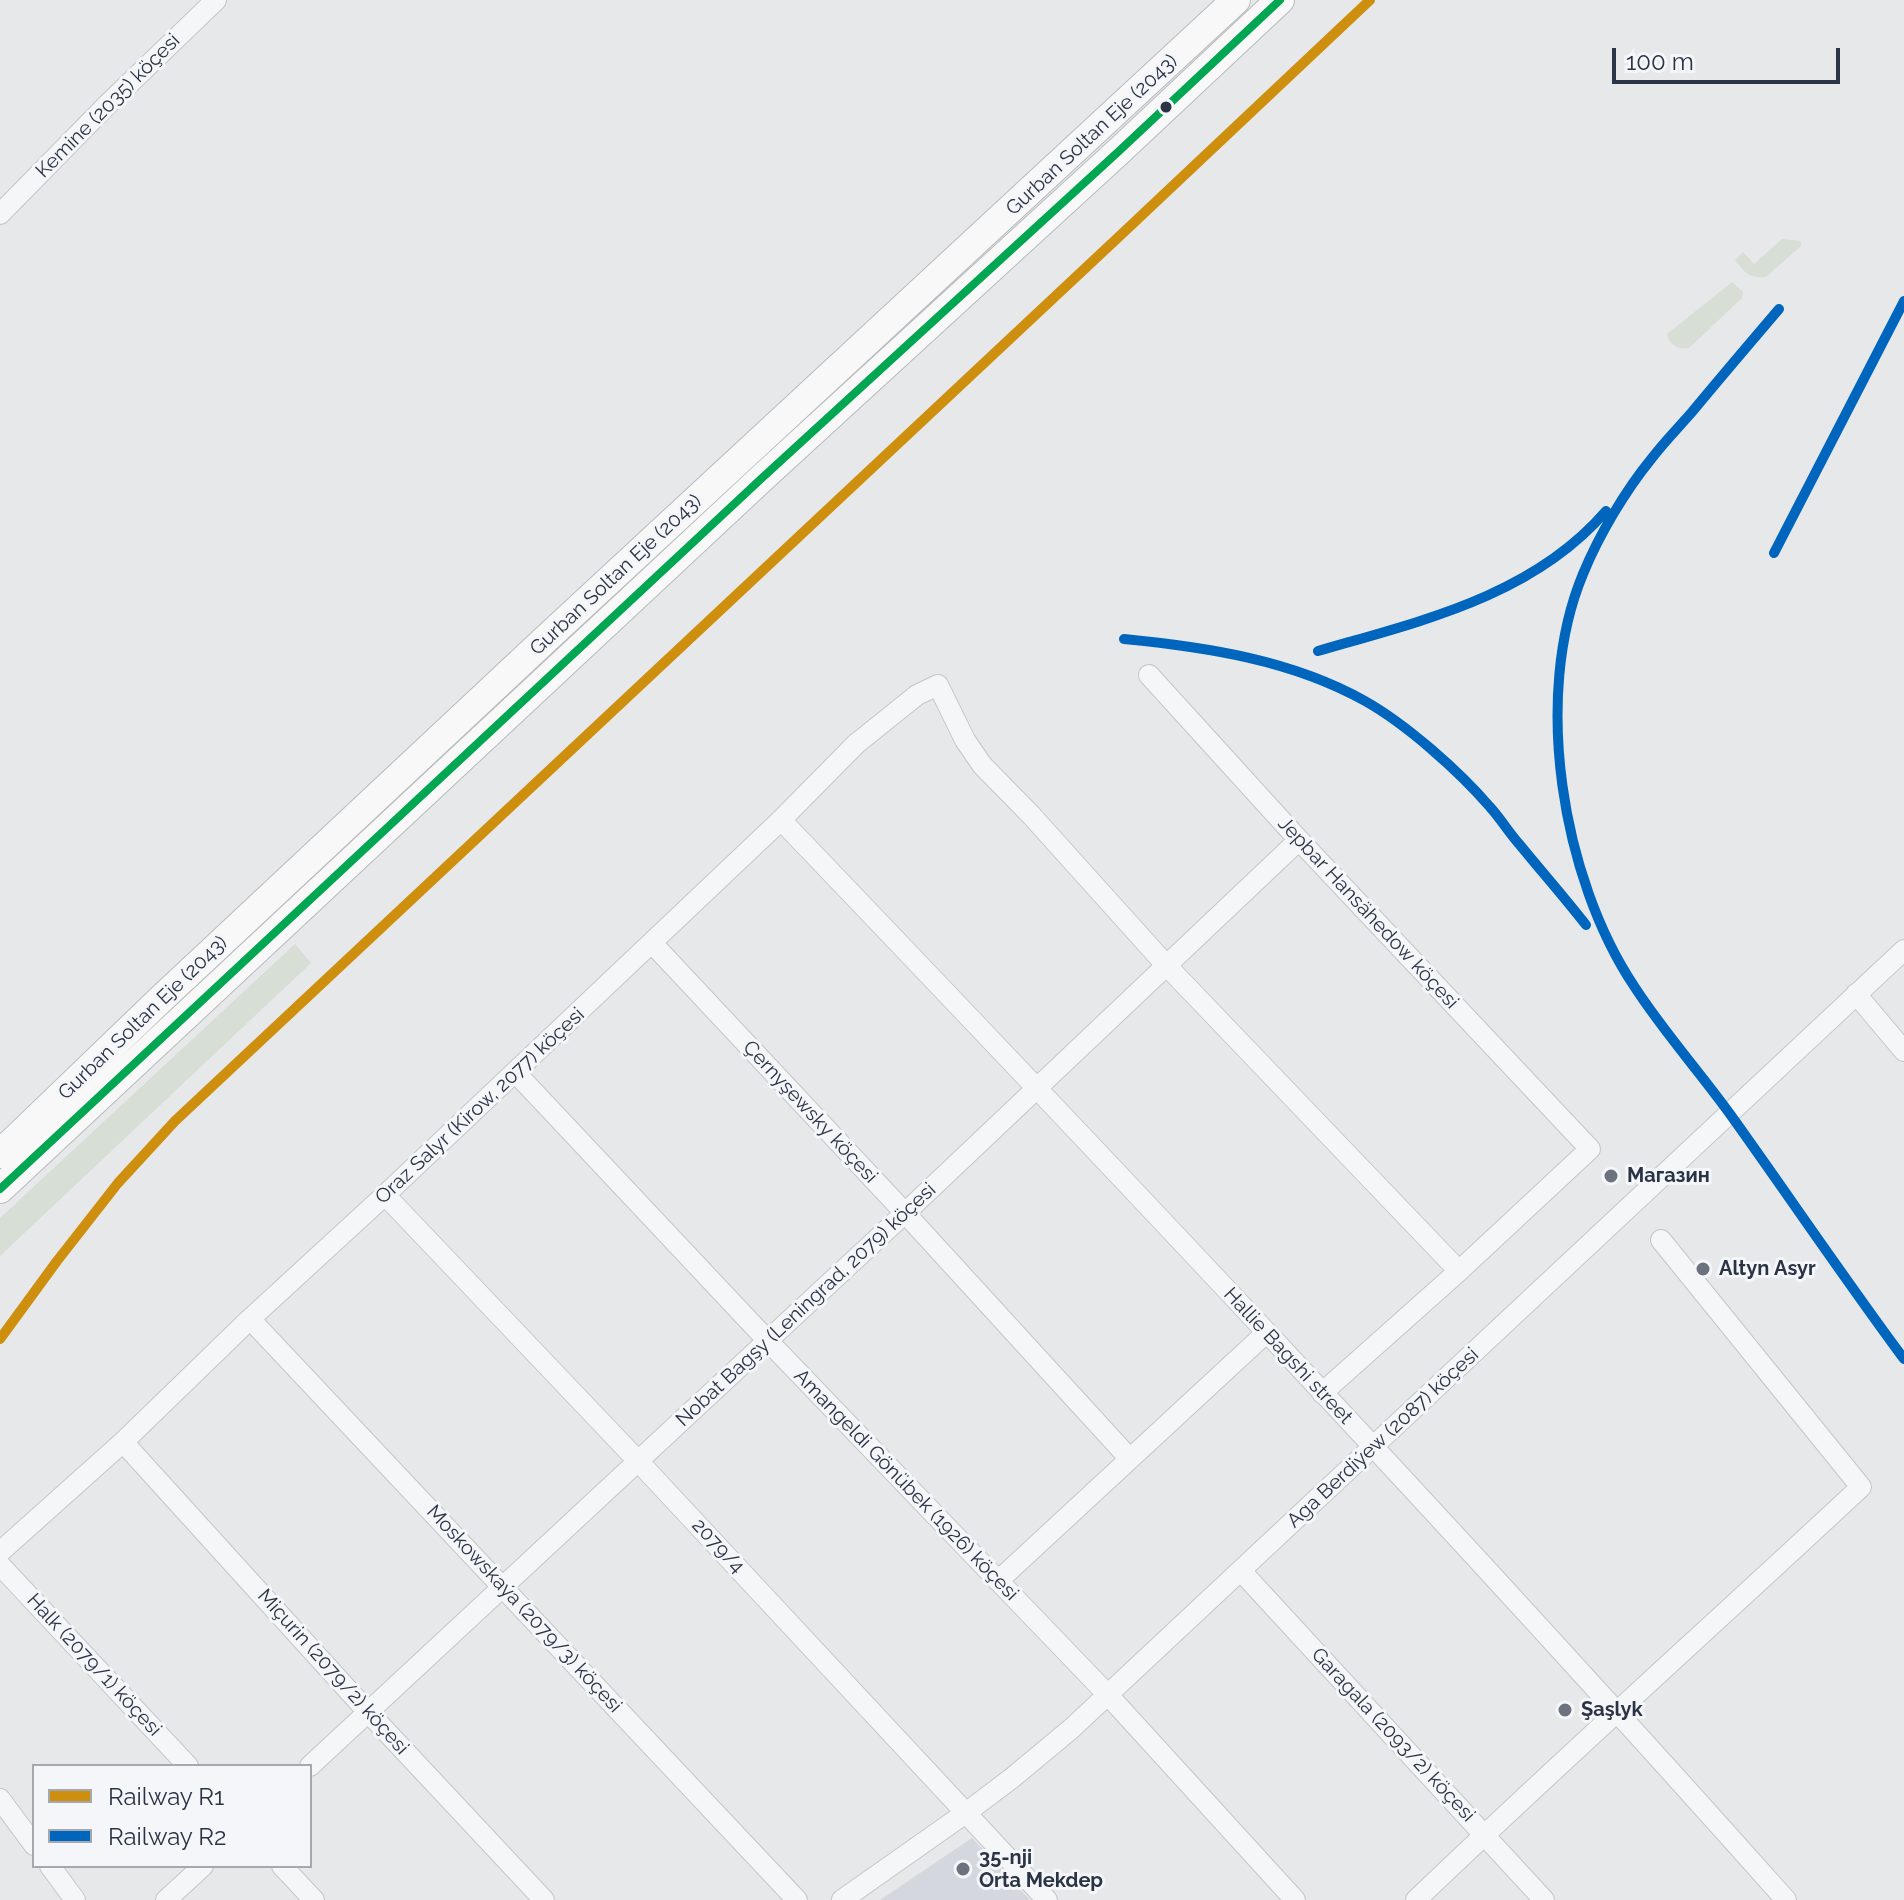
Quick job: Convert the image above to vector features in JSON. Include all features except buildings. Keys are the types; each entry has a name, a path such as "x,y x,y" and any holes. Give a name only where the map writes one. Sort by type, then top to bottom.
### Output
{"highway":[{"name":"Gurban Soltan Eje (2043)","path":"0,1154 13,1136 1236,0"},
{"name":"Gurban Soltan Eje (2043)","path":"0,1189 1280,0"}],"street":[{"name":"Kemine (2035) köçesi","path":"0,214 216,0"},
{"name":"Jepbar Hansähedow köçesi","path":"1149,675 1299,840 1590,1149 1459,1271"},
{"name":"Oraz Salyr (Kirow, 2077) köçesi","path":"0,1552 123,1442 652,943 856,744 927,689 938,685 950,714 982,765 1166,965"},
{"name":"Hallie Bagshi street","path":"781,820 1038,1088 1373,1447 1617,1710 1786,1900"},
{"name":"Nobat Bagşy (Leningrad, 2079) köçesi","path":"312,1764 905,1213 1299,840"},
{"name":"Çernyşewsky köçesi","path":"652,943 1130,1459"},
{"name":"Aga Berdiýew (2087) köçesi","path":"842,1900 967,1812 1048,1749 1904,950"},
{"path":"1166,965 1459,1271 1322,1393"},
{"path":"1856,994 1904,1051"},
{"name":"Amangeldi Gönübek (1926) köçesi","path":"515,1072 1108,1695 1295,1900"},
{"name":"2079/4","path":"385,1195 1047,1900"},
{"path":"1416,1900 1617,1710 1861,1487 1661,1240"},
{"name":"Moskowskaýa (2079/3) köçesi","path":"250,1319 797,1900"},
{"path":"998,1581 1266,1333"},
{"name":"Miçurin (2079/2) köçesi","path":"123,1442 544,1900"},
{"name":"Halk (2079/1) köçesi","path":"0,1565 186,1764"},
{"name":"Garagala (2093/2) köçesi","path":"1241,1571 1544,1900"},
{"path":"0,1799 32,1842"},
{"path":"51,1868 75,1900"},
{"path":"166,1900 201,1868"},
{"path":"284,1868 314,1900"}],"shaded area":[{"path":"1782,239 1800,241 1802,245 1766,277 1748,274 1735,260 1743,252 1754,264"},
{"path":"1732,282 1743,292 1742,298 1689,348 1672,344 1667,334"},
{"path":"295,944 311,963 0,1256 0,1218"},
{"name":"35-nji Orta Mekdep","path":"972,1838 1030,1900 880,1900"}],"rail line":[{"name":"R1","path":"0,1339 118,1183 175,1121 1370,0"},
{"name":"R2","path":"1774,553 1904,301"},
{"name":"R2","path":"1779,309 1661,446 1613,514 1589,559 1568,622 1559,675 1558,729 1562,785 1588,893 1609,942 1634,986 1730,1114 1904,1359"},
{"name":"R2","path":"1318,651 1435,616 1510,585 1545,565 1577,540 1606,511"},
{"name":"R2","path":"1124,639 1217,651 1278,665 1365,701 1431,749 1477,793 1586,925"}],"transit line":[{"path":"0,1189 1280,0"}],"place":[{"name":"Магазин","path":"1611,1176"},
{"name":"Altyn Asyr","path":"1703,1269"},
{"name":"Şaşlyk","path":"1565,1710"},
{"name":"35-nji Orta Mekdep","path":"963,1869"}]}
